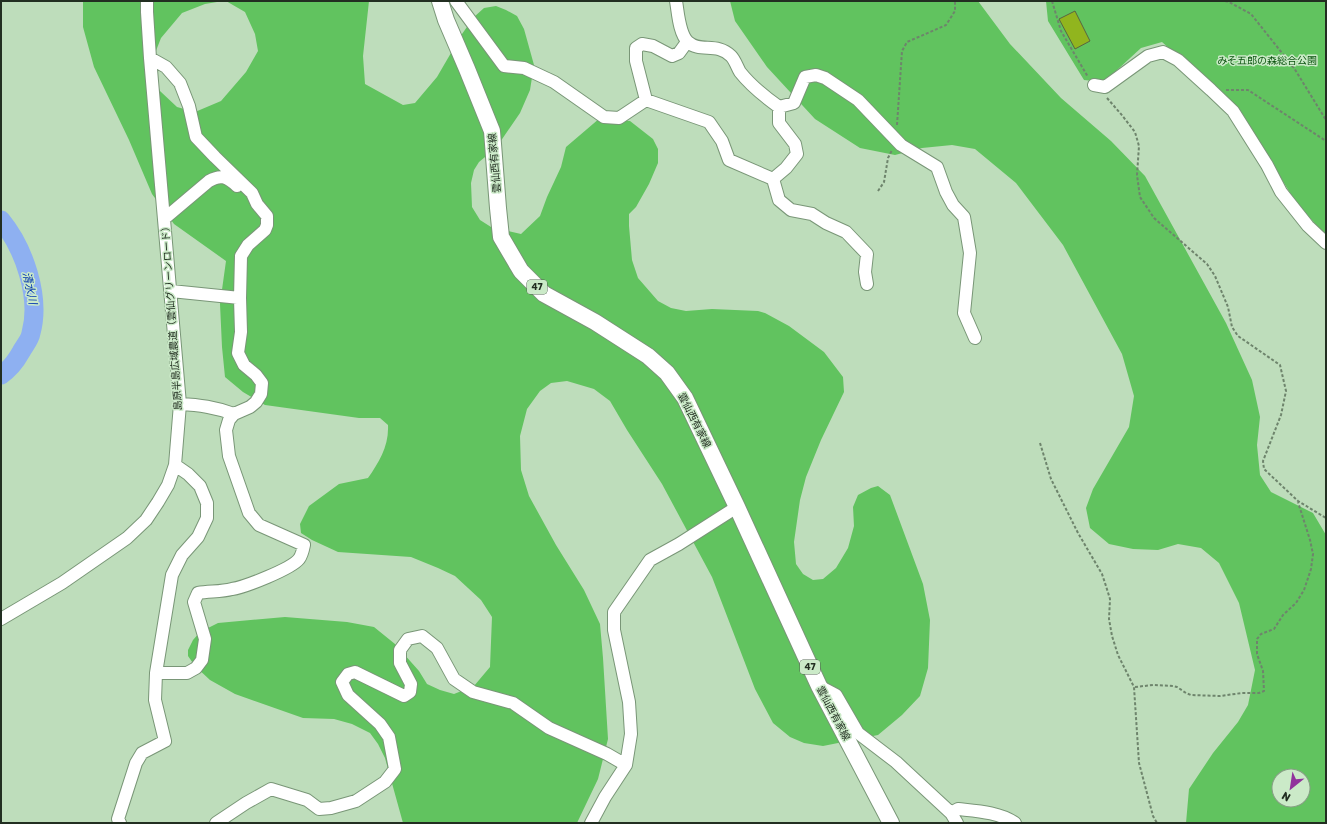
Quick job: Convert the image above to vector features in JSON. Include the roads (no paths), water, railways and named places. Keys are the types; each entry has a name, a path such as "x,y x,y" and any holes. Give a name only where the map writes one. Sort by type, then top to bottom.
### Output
{"main road":[{"name":"雲仙西有家線","path":"440,1 446,20 492,131 501,237 521,271 544,294 595,322 648,356 667,373 685,398 819,686 891,823"}],"street":[{"name":"島原半島広域農道（雲仙グリーンロード）","path":"1,619 62,583 127,538 146,520 158,502 168,485 175,465 180,404 150,58 147,1"},
{"path":"456,1 504,66 524,68 554,82 604,117 619,118 646,100"},
{"path":"676,1 680,26 687,42 699,48 717,48 730,55 741,72 761,95 779,107 794,103 805,77 816,75 825,78 858,100 901,145 937,167 946,192 953,204 964,217 970,253 964,313 975,338"},
{"path":"646,100 636,61 636,48 642,44 653,46 672,56 679,53 687,42"},
{"path":"1094,85 1105,88 1148,56 1163,52 1178,60 1233,112 1267,165 1281,192 1308,226 1326,243"},
{"path":"150,58 166,67 180,83 196,137 215,158 252,193 257,204"},
{"path":"646,100 708,122 722,141 729,160 773,179"},
{"path":"773,179 786,168 797,154 795,144 779,123 779,107"},
{"path":"156,673 187,673 196,668 202,660 205,639 194,602 198,593 211,590 232,589 274,575 298,560 303,552 304,545 259,525 249,513 229,456 226,430 228,420 234,414 250,407 256,402 261,394 262,383 244,365 238,353 241,332 241,256 248,245 265,230 268,225 266,216 257,204 231,181 220,176 209,181 164,219"},
{"path":"773,179 779,200 791,210 812,214 826,223 846,232 867,254 865,272 868,284"},
{"path":"171,291 240,298"},
{"path":"180,404 210,407 234,414"},
{"path":"120,823 118,819 136,763 142,753 165,741 155,700 156,673 172,575 182,555 198,536 207,518 207,503 200,486 188,474 175,465"},
{"path":"591,823 605,797 626,765 631,734 629,702 614,630 614,612 650,560 679,544 737,507"},
{"path":"216,823 246,803 271,789 307,800 319,809 331,808 356,801 385,782 395,769 389,737 380,724 348,695 342,682 348,674 355,672 404,696 410,692 411,684 400,663 400,650 408,639 422,636 438,648 454,679 473,692 513,703 549,728 606,754 626,765"},
{"path":"819,686 836,695 858,733 896,762 954,818 958,809 987,813 1005,818 1015,823"}],"waterway":[{"name":"清水川","path":"1,220 17,244 23,259 32,289 34,304 34,319 29,338 15,362 1,375"}],"park label":[{"name":"みそ五郎の森総合公園","path":"1267,60"}]}
